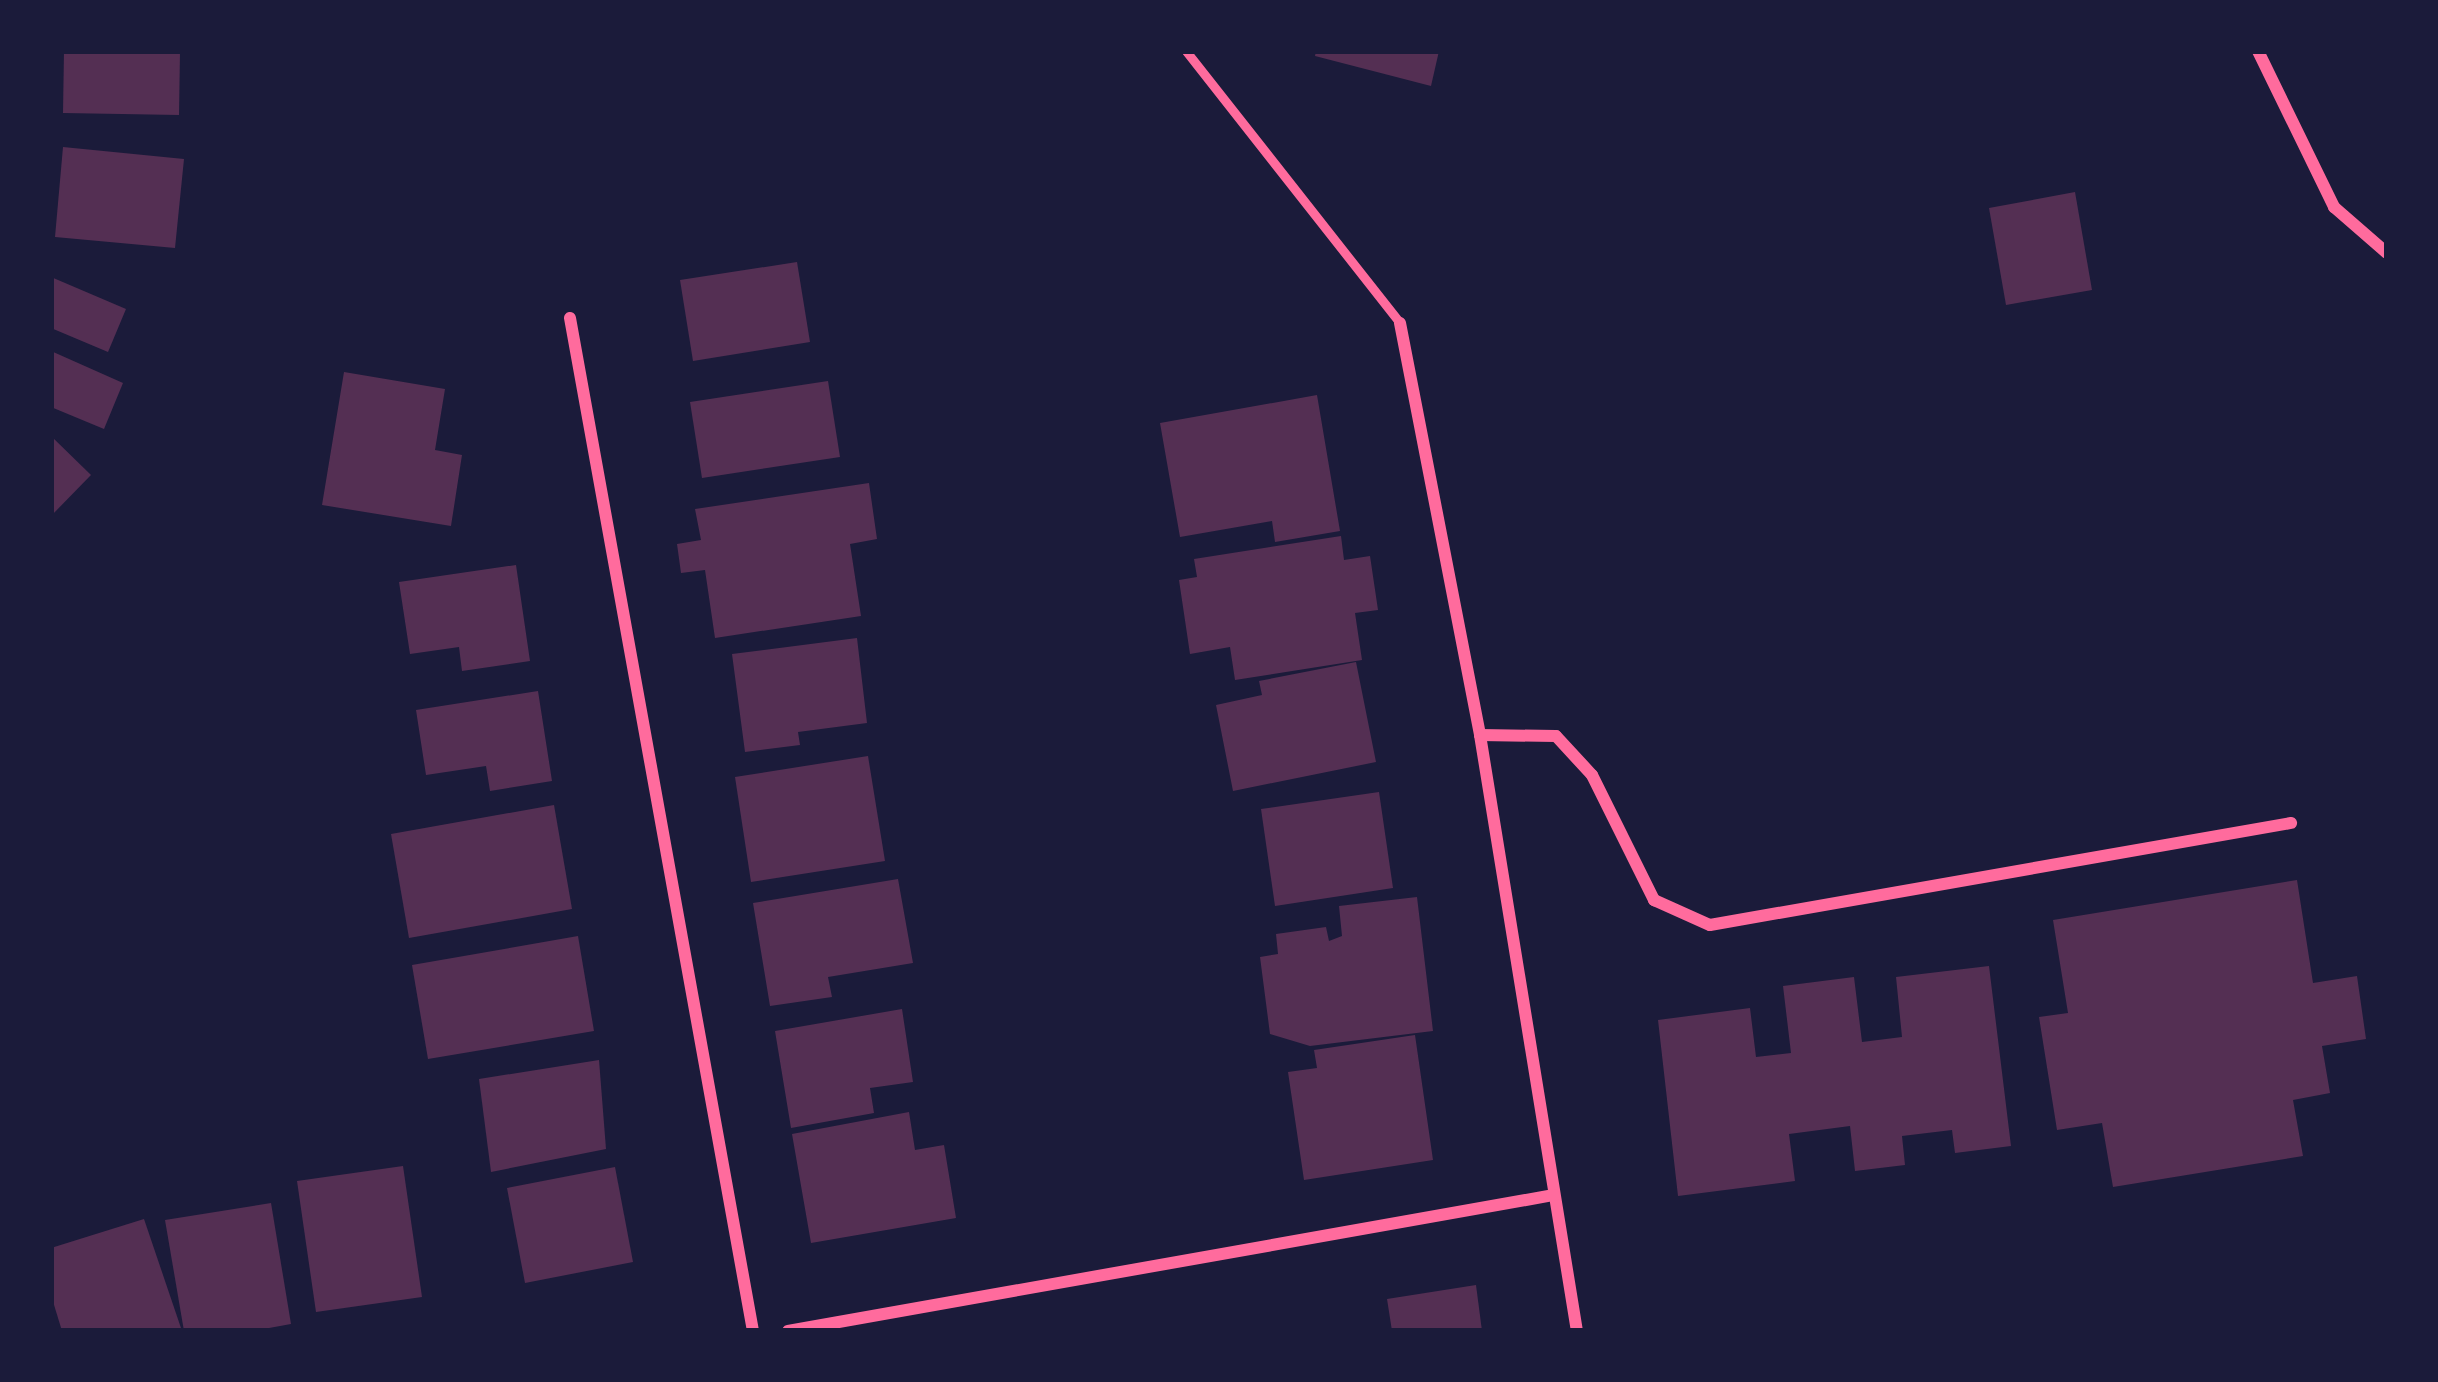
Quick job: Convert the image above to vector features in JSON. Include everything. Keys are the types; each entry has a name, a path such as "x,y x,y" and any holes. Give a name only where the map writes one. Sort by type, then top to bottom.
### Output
{"street":[{"path":"2258,51 2334,206 2387,253"},
{"path":"570,318 753,1331"},
{"path":"1400,323 1480,735 1577,1331"},
{"path":"1480,735 1556,736 1592,775 1654,900 1710,926 2290,824"},
{"path":"788,1331 1554,1195"}],"lane":[{"path":"1186,51 1400,323"}],"building":[{"path":"64,51 180,51 179,115 63,113"},
{"path":"1316,51 1439,51 1431,86 1315,56"},
{"path":"63,147 184,159 175,248 55,237"},
{"path":"2075,192 2092,290 2006,305 1989,208"},
{"path":"797,262 810,342 693,361 680,280"},
{"path":"51,277 126,309 108,352 51,328"},
{"path":"51,351 123,383 104,429 51,407"},
{"path":"344,372 445,389 435,450 462,455 451,526 322,505"},
{"path":"828,381 840,457 702,478 690,402"},
{"path":"1317,395 1340,531 1275,542 1272,521 1180,537 1160,423"},
{"path":"51,436 91,475 51,516"},
{"path":"869,483 877,539 850,544 861,616 715,638 705,570 681,573 677,544 701,540 695,509"},
{"path":"1341,536 1344,560 1370,556 1378,610 1355,613 1362,660 1235,680 1230,647 1190,654 1179,580 1197,577 1194,559"},
{"path":"516,565 530,661 462,671 459,647 410,654 399,582"},
{"path":"857,638 867,723 798,732 800,745 745,752 732,654"},
{"path":"1356,662 1376,762 1233,791 1216,705 1262,695 1259,681"},
{"path":"538,691 552,781 490,791 486,766 426,775 416,710"},
{"path":"868,756 885,861 751,882 735,777"},
{"path":"1379,792 1393,888 1275,906 1261,809"},
{"path":"554,805 572,909 409,938 391,834"},
{"path":"898,879 913,963 828,977 832,997 770,1006 753,903"},
{"path":"2297,880 2313,983 2357,976 2366,1039 2322,1046 2330,1093 2293,1100 2303,1156 2113,1187 2102,1123 2057,1130 2039,1017 2068,1013 2053,920"},
{"path":"1417,897 1433,1031 1310,1046 1270,1034 1260,957 1278,954 1276,934 1326,927 1329,941 1342,936 1339,906"},
{"path":"578,936 594,1031 428,1059 412,965"},
{"path":"1989,966 2011,1146 1955,1153 1952,1130 1902,1136 1905,1165 1855,1171 1850,1126 1789,1134 1795,1181 1678,1196 1658,1020 1750,1008 1756,1057 1791,1053 1783,986 1854,977 1862,1042 1902,1037 1896,977"},
{"path":"902,1009 913,1082 870,1088 874,1113 791,1128 775,1031"},
{"path":"1415,1035 1433,1160 1304,1180 1288,1072 1317,1068 1314,1050"},
{"path":"599,1060 606,1149 491,1172 479,1079"},
{"path":"909,1112 915,1150 944,1145 956,1218 811,1243 792,1134"},
{"path":"403,1166 422,1297 316,1312 297,1181"},
{"path":"615,1167 633,1262 525,1283 507,1188"},
{"path":"271,1203 291,1324 252,1331 184,1331 165,1220"},
{"path":"144,1219 182,1331 62,1331 51,1295 51,1248"},
{"path":"1476,1285 1482,1331 1392,1331 1387,1299"}]}
